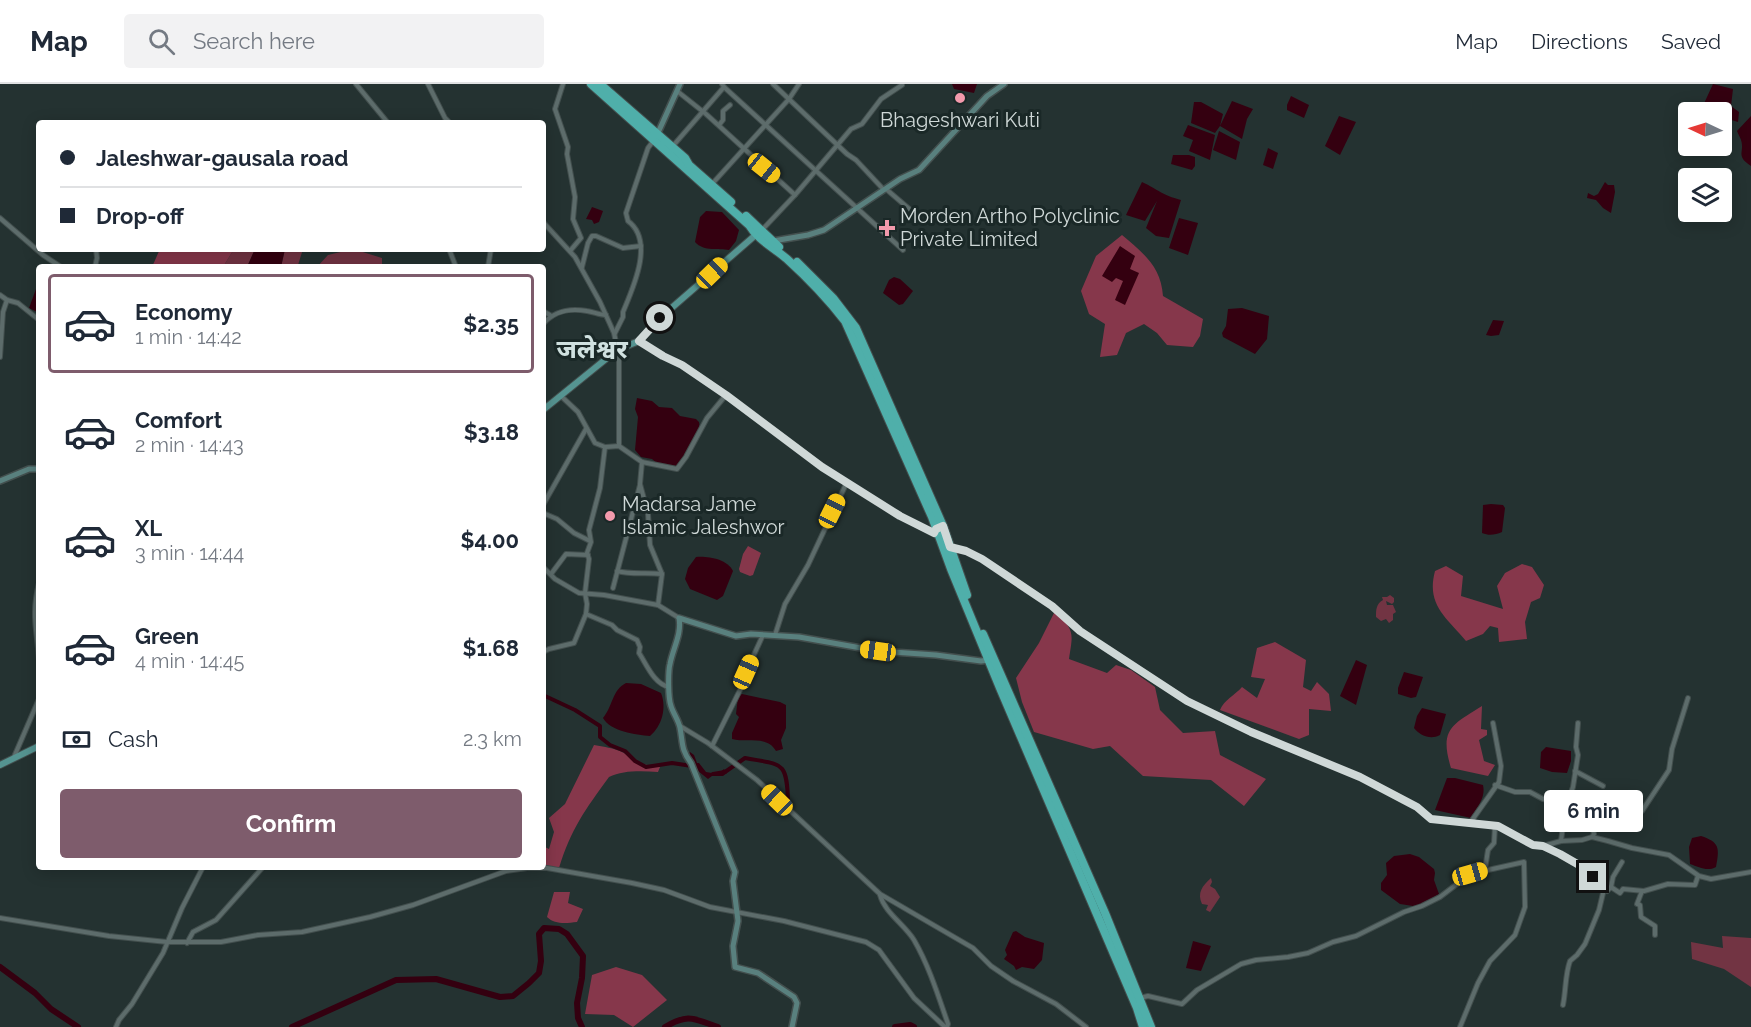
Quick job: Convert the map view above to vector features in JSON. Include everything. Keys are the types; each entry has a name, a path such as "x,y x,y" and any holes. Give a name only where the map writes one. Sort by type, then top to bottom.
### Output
{"highway":[{"path":"591,84 672,148 712,184 759,232 762,241 772,246 791,263 845,321 940,532 950,547 1003,687 1143,1027"},
{"path":"600,84 749,225 773,241 816,279 856,328 940,532 989,660 1105,913 1151,1027"}],"main road":[{"path":"546,408 617,350 639,341 660,318 759,232"},
{"path":"0,765 36,747"}],"street":[{"path":"356,84 386,120"},
{"path":"428,84 447,120"},
{"path":"563,84 555,109 568,147 575,197 573,219 581,238 570,251"},
{"path":"614,333 623,317 635,282 641,246 640,235 634,225 628,221 627,213 648,148 656,137 680,84"},
{"path":"773,84 838,146 914,213"},
{"path":"712,184 789,99 799,84"},
{"path":"773,241 824,230 885,189 919,170 987,96 1004,84"},
{"path":"759,232 795,195 851,129 862,124 881,99 902,85"},
{"path":"672,148 723,86 903,250"},
{"path":"677,92 719,125 795,195"},
{"path":"719,125 723,120 723,111 730,105"},
{"path":"0,218 36,249"},
{"path":"546,225 582,268 614,333 617,350 619,446"},
{"path":"582,268 592,236 622,248 641,246"},
{"path":"40,252 56,264"},
{"path":"0,295 18,303 36,318"},
{"path":"0,357 3,312 8,300"},
{"path":"546,320 557,312 574,310 606,315"},
{"path":"546,313 550,315"},
{"path":"639,341 682,365 726,395 822,467 900,516 940,532"},
{"path":"560,396 578,412 595,443 606,447 619,446 642,462 677,469 686,458 707,418 726,395"},
{"path":"546,500 586,429"},
{"path":"546,650 574,643 586,614 585,593 591,542 589,530 600,489 606,447"},
{"path":"613,588 640,484 642,462"},
{"path":"0,481 29,469 36,470"},
{"path":"774,636 778,630 785,604 808,565 847,482"},
{"path":"640,484 648,514 650,545 662,574 658,605"},
{"path":"546,514 591,542"},
{"path":"950,547 966,551 989,564 1052,606 1080,631 1187,701 1251,732 1360,777 1417,807 1431,819 1495,826 1533,845 1543,846 1592,837 1669,855 1697,875 1711,879 1751,872"},
{"path":"551,574 566,554 588,555"},
{"path":"546,570 570,589 579,593 658,605 679,618 728,634 816,639 878,651 989,660"},
{"path":"617,572 662,574"},
{"path":"36,596 34,622 36,637"},
{"path":"586,614 612,625 637,640 640,647 639,653 654,677 663,686 670,688"},
{"path":"679,618 680,631 673,650 668,679 670,703 680,726 680,739 684,752 734,868 733,881 738,921 733,946 735,967 758,973 794,997 797,1003 792,1027"},
{"path":"712,746 745,680 746,672 763,635"},
{"path":"1592,837 1594,834 1590,818 1601,815 1629,815 1642,811 1669,770 1672,749 1688,698"},
{"path":"13,758 36,706"},
{"path":"1470,823 1499,782 1501,766 1493,723"},
{"path":"1561,841 1566,804 1573,787 1578,755 1576,747 1578,723"},
{"path":"680,726 712,746 757,780 880,894 973,948 991,966 1013,981 1056,1004 1086,1027"},
{"path":"1575,771 1603,786"},
{"path":"1495,785 1515,792 1530,792 1543,799 1566,804"},
{"path":"1601,815 1603,804"},
{"path":"1485,869 1488,850 1494,843 1495,826"},
{"path":"1543,846 1586,869 1607,891 1622,862"},
{"path":"1139,998 1148,996 1182,1004 1204,985 1241,964 1288,957 1356,936 1440,897 1470,874 1524,862 1525,907 1515,935 1490,961 1478,983 1460,1027"},
{"path":"546,869 633,882 664,890 710,907 783,921 818,932 859,940 876,948 915,998 946,1027"},
{"path":"116,1027 167,942 202,870"},
{"path":"187,943 195,930 216,920 260,870"},
{"path":"0,918 110,936 167,942 221,942 258,935 302,932 392,912 516,870"},
{"path":"1611,887 1620,893 1623,889 1642,891 1668,884 1695,885 1699,877 1697,875"},
{"path":"1563,1005 1567,993 1569,961 1585,944 1599,910 1604,889"},
{"path":"1642,891 1637,904 1640,905 1641,916 1655,926 1655,935"},
{"path":"880,894 885,906 916,943 931,976 948,1024 946,1027"}],"shaded area":[{"path":"952,84 977,84 974,93 954,89"},
{"path":"1713,84 1733,89 1731,102 1705,102"},
{"path":"1291,96 1309,105 1304,118 1287,110"},
{"path":"1232,101 1253,109 1247,119 1242,139 1220,126"},
{"path":"1194,102 1201,102 1223,114 1220,126 1215,133 1191,123"},
{"path":"1732,107 1739,112 1738,122 1732,120"},
{"path":"1339,116 1356,122 1340,155 1325,146"},
{"path":"1751,116 1751,166 1743,159 1742,144 1737,131"},
{"path":"1188,125 1215,135 1210,160 1189,151 1193,140 1183,136"},
{"path":"1219,131 1240,142 1236,160 1213,150"},
{"path":"1268,148 1278,153 1273,169 1263,165"},
{"path":"1173,155 1195,157 1195,166 1192,170 1171,164"},
{"path":"1142,182 1181,200 1169,238 1156,236 1146,228 1157,201 1145,221 1126,215"},
{"path":"1605,182 1608,185 1614,185 1611,213 1596,200 1587,198 1588,193 1594,196 1598,194"},
{"path":"592,207 603,211 599,222 594,224 592,220 586,219"},
{"path":"706,211 722,212 739,230 736,241 729,250 707,248 695,242 700,217"},
{"path":"1179,218 1198,223 1188,255 1169,248"},
{"path":"1122,235 1144,254 1155,268 1163,296 1203,319 1200,336 1193,347 1167,345 1157,333 1144,324 1126,333 1117,355 1100,357 1105,324 1089,314 1081,291 1096,256"},
{"path":"1120,246 1135,256 1130,269 1139,273 1125,305 1115,300 1123,281 1116,278 1112,282 1102,276"},
{"path":"159,252 232,252 225,264 153,264"},
{"path":"232,252 254,252 248,264 225,264"},
{"path":"254,252 284,252 282,264 248,264"},
{"path":"284,252 302,252 298,264 282,264"},
{"path":"340,252 363,252 382,258 382,264 320,264 328,255"},
{"path":"894,277 900,279 913,291 903,304 899,305 883,293 889,280"},
{"path":"36,289 36,312 29,308"},
{"path":"1242,308 1269,316 1267,339 1255,354 1223,337 1228,309"},
{"path":"1493,320 1504,321 1499,335 1486,335"},
{"path":"637,398 652,401 659,407 672,408 680,416 696,419 699,422 695,438 677,466 659,465 652,459 641,457 635,450"},
{"path":"1483,505 1503,505 1505,508 1502,532 1490,535 1482,533"},
{"path":"748,546 761,553 753,575 750,576 740,572 739,569"},
{"path":"696,557 722,561 733,571 723,596 717,600 690,589 685,579 688,568"},
{"path":"1522,564 1532,567 1544,585 1540,598 1531,602 1525,622 1527,639 1499,642 1498,628 1490,626 1483,634 1466,641 1445,617 1436,602 1433,593 1435,571 1446,566 1463,576 1461,596 1503,609 1497,586 1505,573"},
{"path":"1390,595 1394,598 1394,602 1392,604 1386,601 1387,605 1393,605 1396,612 1389,623 1386,619 1381,621 1376,617 1376,610 1383,600 1382,597"},
{"path":"1055,611 1066,623 1071,633 1069,659 1107,673 1116,665 1131,670 1155,687 1160,710 1183,733 1215,731 1220,755 1266,779 1244,806 1211,780 1143,776 1110,746 1093,749 1034,732 1022,702 1016,678 1039,643"},
{"path":"1275,642 1306,660 1303,687 1311,691 1317,682 1329,694 1331,711 1309,709 1309,735 1299,739 1220,710 1227,700 1242,687 1257,698 1265,679 1251,677 1257,648"},
{"path":"1356,660 1367,665 1356,705 1340,696"},
{"path":"1404,672 1423,677 1416,697 1411,698 1398,694"},
{"path":"626,683 641,684 661,693 664,705 662,716 658,727 650,736 617,729 603,718 615,694"},
{"path":"742,694 786,705 786,728 781,740 783,749 776,751 762,741 732,739 732,733 739,717 736,714 738,697"},
{"path":"1482,706 1481,729 1487,730 1487,735 1479,740 1484,761 1495,765 1488,776 1451,768 1447,745 1448,736 1456,724"},
{"path":"1422,708 1446,714 1440,735 1426,736 1414,728"},
{"path":"594,745 622,752 635,763 660,767 658,772 626,772 609,777 580,820 568,842 559,868 546,867 546,848 549,849 554,832 549,818 565,804"},
{"path":"1546,747 1571,751 1567,773 1540,768 1541,752"},
{"path":"690,752 706,772 718,774 724,769 727,773 708,779 695,771 687,755"},
{"path":"1447,778 1483,785 1482,798 1471,818 1435,810"},
{"path":"1701,836 1717,846 1716,867 1709,869 1690,864 1689,847 1692,838"},
{"path":"1410,854 1419,857 1434,869 1434,880 1439,894 1424,904 1413,906 1400,904 1381,890 1381,883 1387,875 1386,863 1394,856"},
{"path":"1211,878 1210,886 1220,897 1210,912 1206,910 1208,905 1202,904 1200,893"},
{"path":"554,892 570,892 568,903 583,909 577,922 557,922 547,917"},
{"path":"1016,931 1025,937 1044,943 1042,960 1034,969 1022,967 1016,970 1004,959 1007,955 1005,950 1013,932"},
{"path":"1722,936 1751,938 1751,987 1724,969 1692,959 1691,942 1723,948"},
{"path":"1193,941 1211,946 1201,971 1186,968"},
{"path":"616,967 642,975 667,1000 633,1027 614,1015 585,1014 592,975"}],"waterway":[{"path":"546,696 575,710 600,726 600,737 610,745 625,751 635,761 646,767 672,763 692,766"},
{"path":"713,774 725,772 745,758 775,764 784,771 788,802"},
{"path":"292,1027 396,980 436,979 500,997 513,996 539,973 541,961 539,934 544,928 559,929 567,934 583,956 577,1003 578,1018 582,1027"},
{"path":"0,967 35,993 51,1009 78,1027"},
{"path":"665,1027 686,1019 718,1027"},
{"path":"895,1027 910,1025 914,1027"}],"place":[{"name":"Bhageshwari Kuti","path":"960,98"},
{"name":"Morden Artho Polyclinic Private Limited","path":"887,228"},
{"name":"Madarsa Jame Islamic Jaleshwor","path":"610,516"}],"district":[{"name":"जलेश्वर","path":"592,349"}],"route":[{"path":"660,318 639,341 682,365 735,401 822,467 900,516 934,533 936,529 943,526 950,547 966,551 996,568 1052,606 1080,631 1170,692 1251,732 1360,777 1417,807 1431,819 1498,826 1533,845 1543,846 1560,854 1586,869 1593,877"}]}
